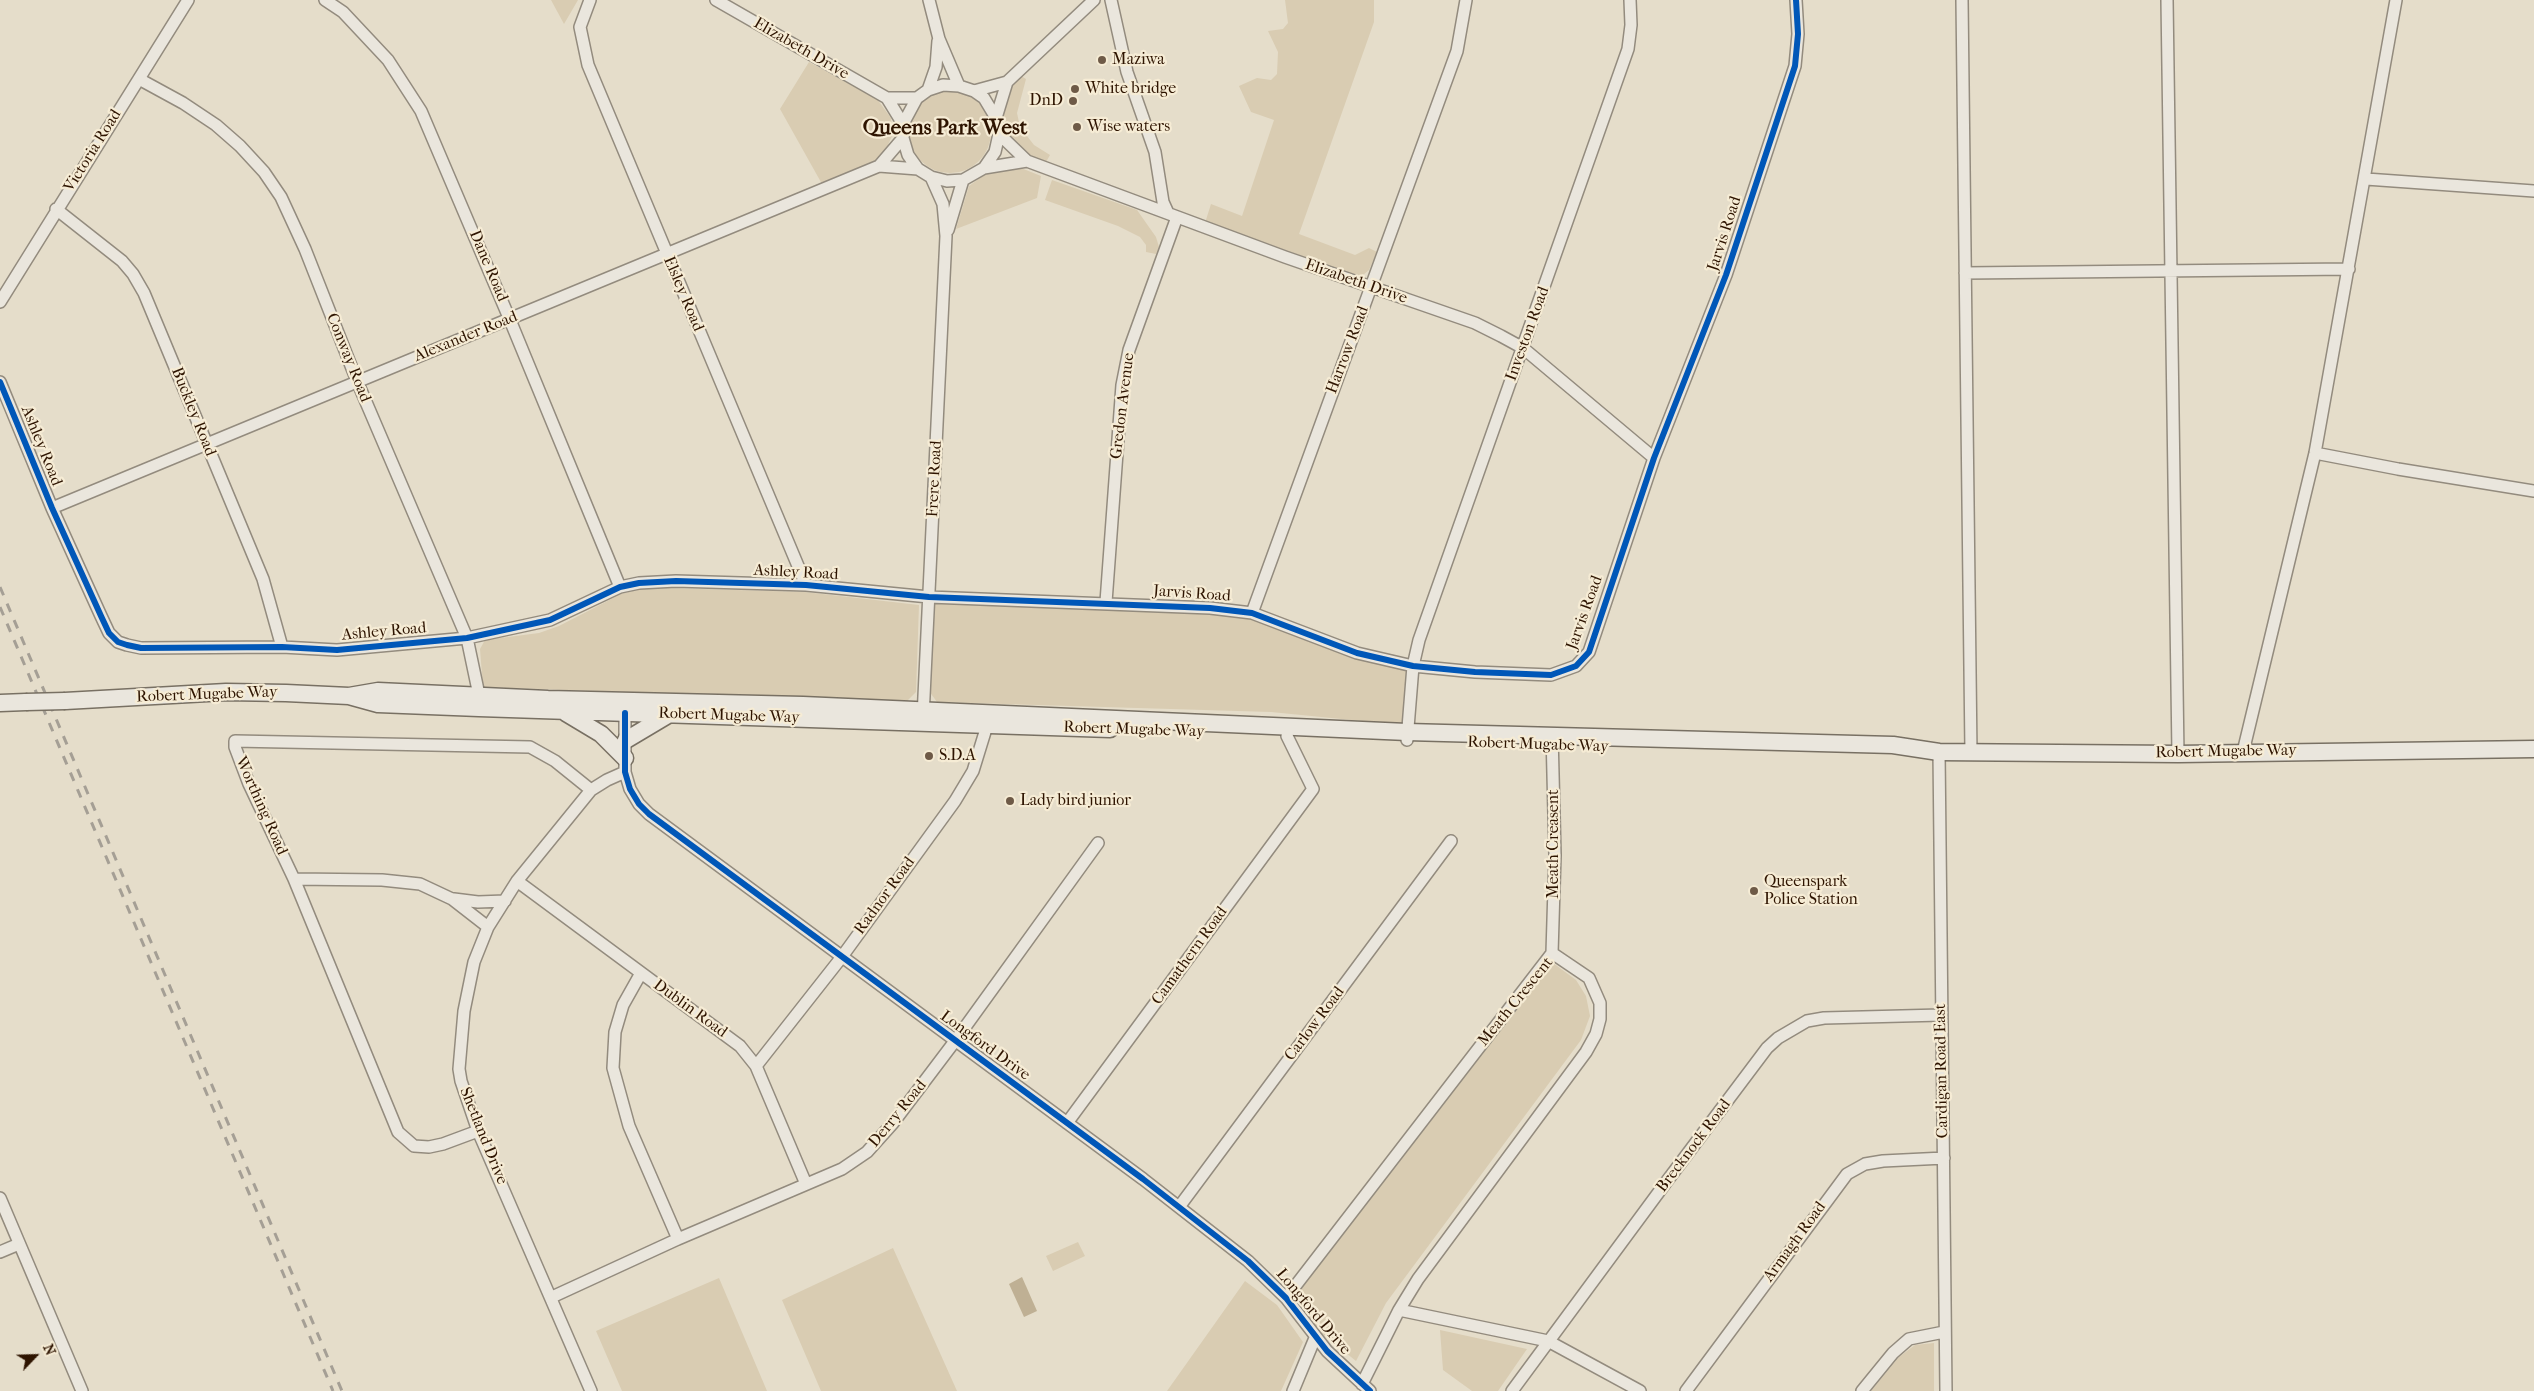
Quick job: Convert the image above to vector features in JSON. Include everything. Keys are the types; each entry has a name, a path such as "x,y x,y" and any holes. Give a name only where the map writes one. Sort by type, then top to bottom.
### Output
{"main road":[{"name":"Robert Mugabe Way","path":"0,704 226,692 349,696 378,691 593,699 669,708 1552,740 1850,755 1894,755 1919,750 1939,752 2178,754 2534,749"},
{"name":"Robert Mugabe Way","path":"349,696 378,704 563,712 625,713 669,708"},
{"path":"626,740 669,708"},
{"path":"563,712 601,734 625,765"},
{"name":"Robert Mugabe Way","path":"989,719 1287,736 1407,736"}],"street":[{"name":"Victoria Road","path":"0,302 56,209 188,0"},
{"name":"Dane Road","path":"325,0 343,12 388,60 421,111 620,587"},
{"name":"Elsley Road","path":"590,0 580,27 584,54 806,585"},
{"name":"Elizabeth Drive","path":"716,0 887,98 903,124"},
{"path":"930,0 938,39 959,86"},
{"path":"974,91 1007,82 1094,0"},
{"path":"1111,0 1127,72 1155,152 1163,202 1172,215"},
{"name":"Harrow Road","path":"1252,613 1457,51 1466,0"},
{"name":"Investon Road","path":"1407,736 1413,666 1419,640 1628,49 1631,25 1630,0"},
{"name":"Jarvis Road","path":"929,597 1106,602 1252,613 1357,653 1413,666 1475,672 1551,674 1566,671 1581,662 1589,652 1654,458 1726,275 1795,66 1798,34 1796,0"},
{"path":"1962,0 1971,752"},
{"path":"2167,0 2178,754"},
{"path":"2243,752 2315,453 2366,179 2396,0"},
{"path":"928,90 936,67 938,39"},
{"name":"Conway Road","path":"139,79 183,103 216,125 240,146 264,172 281,197 305,249 357,381 467,638 479,695"},
{"path":"996,118 1007,82"},
{"path":"943,85 959,86 974,91 987,103 996,118 999,134 995,152 984,168 963,180 947,181 931,177 918,169 908,155 902,138 903,124 917,98 928,90 943,85"},
{"name":"Elizabeth Drive","path":"887,98 917,98"},
{"name":"Elizabeth Drive","path":"999,134 1027,161 1371,288 1475,323 1523,348 1654,458"},
{"name":"Alexander Road","path":"879,166 902,138"},
{"name":"Elizabeth Drive","path":"984,168 1027,161"},
{"name":"Alexander Road","path":"52,508 357,381 510,320 766,211 879,166 918,169"},
{"name":"Frere Road","path":"923,716 946,236 942,204 931,177"},
{"path":"2366,179 2534,191"},
{"name":"Frere Road","path":"946,236 963,180"},
{"name":"Buckley Road","path":"56,209 122,261 133,274 144,293 263,579 282,647"},
{"name":"Gredon Avenue","path":"1106,602 1122,385 1129,350 1172,215"},
{"path":"1965,273 2349,269"},
{"name":"Ashley Road","path":"0,382 52,508 109,633 118,642 141,648 282,647 345,649 467,638 550,620 620,587 660,581 806,585 929,597"},
{"path":"2315,453 2398,469 2534,491"},
{"path":"593,699 625,713"},
{"name":"Longford Drive","path":"625,713 625,765 630,789 639,804 649,814 841,958 1067,1123 1258,1269 1286,1298 1315,1338 1341,1366 1366,1387"},
{"name":"Radnor Road","path":"756,1066 841,958 955,801 973,771 989,719"},
{"name":"Camathern Road","path":"1067,1123 1313,789 1287,736"},
{"name":"Worthing Road","path":"478,1131 428,1147 414,1146 402,1137 388,1110 294,879 249,784 235,747 235,740 523,746 541,752 592,790"},
{"name":"Meath Creasent","path":"1552,740 1555,855 1552,953"},
{"name":"Cardigan Road East","path":"1939,752 1946,1391"},
{"name":"Shetland Drive","path":"591,1391 552,1297 478,1131 461,1082 460,1069 464,1011 474,962 488,927 517,881 592,790 625,765"},
{"name":"Carlow Road","path":"1179,1207 1451,841"},
{"name":"Derry Road","path":"552,1297 678,1239 842,1169 867,1152 893,1123 955,1042 1098,842"},
{"path":"294,879 382,880 420,884 452,899 488,927"},
{"name":"Dublin Road","path":"517,881 729,1037 756,1066 806,1184"},
{"path":"452,899 478,902 504,901"},
{"name":"Meath Crescent","path":"1286,1298 1552,953 1589,978 1600,1003 1600,1019 1596,1034 1557,1093 1418,1279 1399,1310 1366,1387"},
{"path":"641,972 623,1006 615,1032 613,1068 629,1126 678,1239"},
{"name":"Brecknock Road","path":"1512,1391 1702,1134 1768,1048 1778,1038 1807,1021 1824,1018 1941,1015"},
{"name":"Armagh Road","path":"1686,1391 1847,1174 1865,1164 1883,1161 1944,1158"},
{"path":"0,1198 82,1391"},
{"path":"0,1252 19,1244"},
{"path":"1399,1310 1548,1341 1640,1391"},
{"path":"1862,1391 1893,1353 1909,1339 1944,1332"},
{"path":"1293,1391 1315,1338"}],"shaded area":[{"path":"551,0 578,0 564,24"},
{"path":"1285,0 1374,0 1374,22 1299,234 1355,255 1369,248 1377,252 1369,270 1363,275 1352,276 1205,223 1211,204 1242,216 1274,120 1251,112 1239,86 1257,78 1271,80 1277,74 1278,52 1268,31 1283,29 1288,23"},
{"path":"809,62 877,99 891,118 892,136 886,149 873,163 822,184 780,109"},
{"path":"1021,76 1026,79 1017,113 1020,127 1034,145 1050,155 1046,162 1029,157 1003,132 1001,116 1012,85"},
{"path":"950,91 966,94 979,103 988,116 991,132 988,148 979,161 966,170 950,173 934,170 921,161 912,148 909,132 912,116 921,103 934,94"},
{"path":"1021,168 1041,176 1037,198 956,229 969,186 988,172"},
{"path":"1052,180 1137,210 1156,237 1159,247 1156,254 1146,252 1146,245 1140,237 1118,226 1045,200"},
{"path":"642,589 805,592 919,605 916,692 906,702 483,687 480,649 485,640 539,633 559,626 623,593"},
{"path":"942,601 1209,612 1251,618 1356,658 1406,671 1402,725 1271,712 937,702 929,691 934,604"},
{"path":"1553,963 1576,980 1586,996 1590,1016 1581,1040 1386,1303 1356,1361 1320,1332 1295,1297"},
{"path":"1078,1242 1085,1256 1053,1271 1046,1256"},
{"path":"893,1248 957,1391 821,1391 782,1300"},
{"path":"1022,1277 1037,1311 1024,1317 1009,1284"},
{"path":"719,1278 767,1391 622,1391 596,1331"},
{"path":"1245,1281 1277,1305 1303,1342 1281,1391 1167,1391"},
{"path":"1440,1330 1527,1349 1498,1391 1472,1391 1443,1370"},
{"path":"1934,1343 1934,1391 1871,1391 1899,1357 1915,1345"}],"railway":[{"path":"0,587 342,1391"},
{"path":"0,607 333,1391"}],"cycle path":[{"path":"0,382 52,508 109,633 118,642 141,648 282,647 337,650 467,638 550,620 620,587 639,583 676,581 806,585 929,597 1210,608 1252,613 1357,653 1413,666 1475,672 1551,675 1576,666 1589,652 1654,458 1726,275 1795,66 1798,34 1796,0"},
{"path":"625,713 625,772 630,789 639,804 649,814 1143,1179 1248,1261 1286,1298 1327,1351 1370,1391"}],"place":[{"name":"Maziwa","path":"1102,60"},
{"name":"White bridge","path":"1075,89"},
{"name":"DnD","path":"1073,101"},
{"name":"Wise waters","path":"1077,127"},
{"name":"S.D.A","path":"929,756"},
{"name":"Lady bird junior","path":"1010,801"},
{"name":"Queenspark Police Station","path":"1754,891"}],"district":[{"name":"Queens Park West","path":"945,129"}]}
